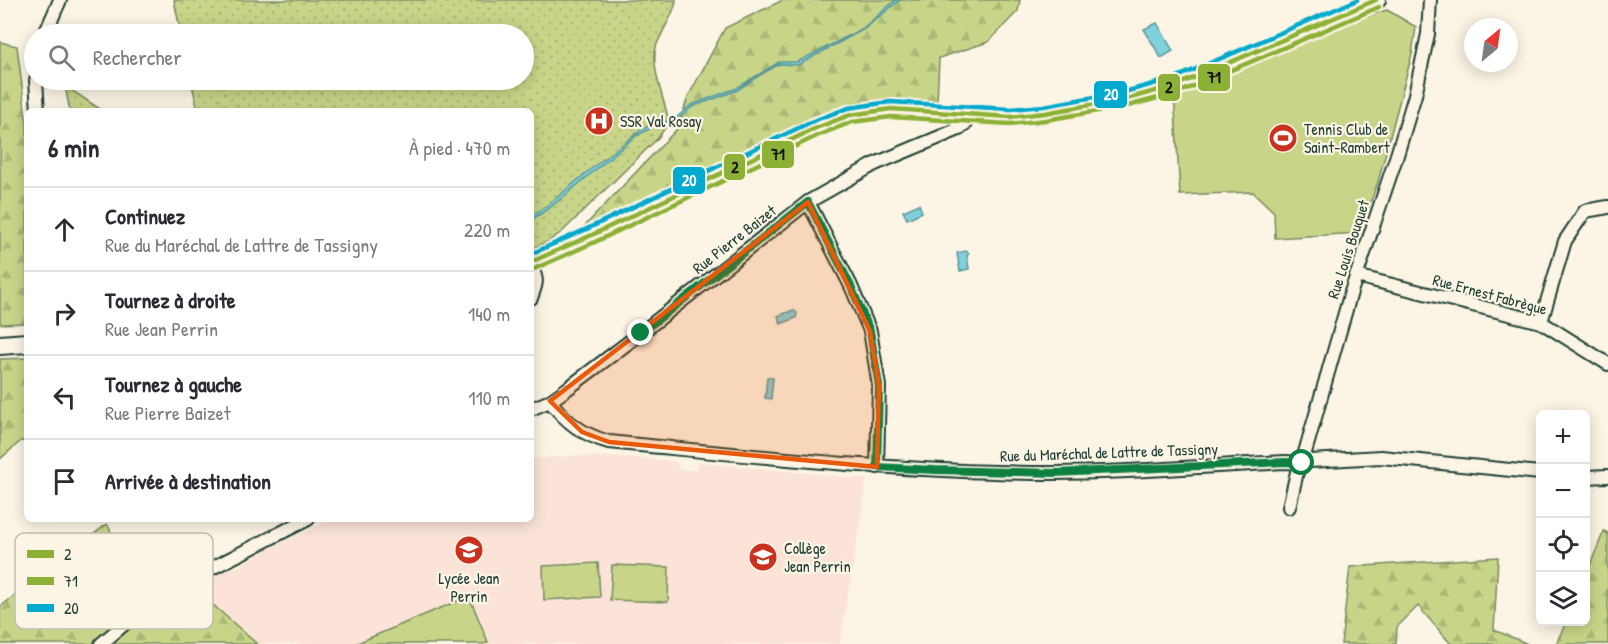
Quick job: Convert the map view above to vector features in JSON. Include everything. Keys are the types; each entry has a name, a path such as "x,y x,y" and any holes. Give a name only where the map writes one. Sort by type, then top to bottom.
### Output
{"main road":[{"path":"534,263 816,128 850,115 891,109 1010,117 1130,98 1177,85 1376,0"},
{"path":"0,345 24,343"}],"street":[{"path":"49,24 60,0"},
{"name":"Rue Louis Bouquet","path":"1289,507 1297,472 1302,463 1356,276 1415,95 1428,34 1430,0"},
{"path":"37,90 38,108"},
{"name":"Rue Pierre Baizet","path":"534,408 550,401 641,333 808,202 875,164 959,129 966,122 968,115"},
{"path":"808,202 851,286 870,331 879,386 877,467"},
{"path":"1541,322 1565,241 1586,211 1608,207"},
{"path":"534,271 537,282 534,290"},
{"name":"Rue Ernest Fabrègue","path":"1356,276 1541,322 1608,364"},
{"name":"Rue du Maréchal de Lattre de Tassigny","path":"550,401 556,410 582,432 593,438 609,442 877,467 1055,473 1302,463 1381,457 1536,473"},
{"path":"1590,477 1608,476"},
{"path":"213,567 302,522"},
{"path":"101,644 118,629"}],"highlighted area":[{"path":"808,202 870,331 879,386 877,467 609,442 582,432 550,401"}],"shaded area":[{"name":"Lycée Jean Perrin","path":"570,456 626,457 675,461 678,465 677,469 696,470 697,462 867,479 840,644 113,644 131,629 213,629 213,575 226,568 238,567 259,553 326,522 534,522 534,459"}],"green space":[{"name":"SSR Val Rosay","path":"174,0 676,0 656,47 655,55 658,82 668,117 667,125 658,138 563,231 534,248 534,108 197,108 193,90 534,90 534,24 179,24"},
{"path":"783,0 1020,0 1018,11 988,42 939,58 937,102 891,100 829,111 579,232 678,128 688,97 725,28"},
{"name":"Tennis Club de Saint-Rambert","path":"1387,10 1416,27 1412,54 1378,182 1359,233 1275,238 1274,212 1253,192 1180,195 1174,93 1269,57 1346,23"},
{"path":"0,42 17,46 25,108 24,323 0,324"},
{"path":"66,90 71,90 98,108 69,108"},
{"path":"24,358 24,442 21,441 0,459 0,359"},
{"path":"107,524 112,533 95,533"},
{"path":"1604,531 1608,533 1608,644 1556,644 1564,626 1590,626 1590,565"},
{"path":"1498,557 1494,630 1528,644 1451,644 1418,606 1397,627 1396,644 1341,644 1350,567"},
{"path":"598,563 600,597 544,600 543,566"},
{"path":"612,565 669,567 668,602 610,600"},
{"path":"15,595 15,629 213,629 213,605 257,644 0,644 0,607"},
{"path":"469,596 488,642 484,644 355,644"}],"water":[{"path":"896,0 900,0 864,29 798,65 779,64 738,90 692,107 677,120 677,117 691,105 737,88 779,62 797,62 863,28"},
{"path":"1157,23 1173,51 1161,58 1144,29"},
{"path":"668,121 667,125 653,127 636,136 551,207 534,218 534,214 650,125"},
{"path":"919,204 922,212 907,219 903,211"},
{"path":"966,251 969,253 967,256 969,269 960,271 957,253"},
{"path":"793,310 797,313 796,318 781,324 778,316"},
{"path":"767,377 773,378 771,399 765,398"}],"transit line":[{"name":"20","path":"534,253 813,121 848,108 890,102 1010,109 1044,106 1128,91 1175,78 1357,0"},
{"name":"2","path":"534,261 816,128 850,115 891,109 1010,117 1130,98 1177,85 1376,0"},
{"name":"71","path":"534,269 819,135 852,122 891,117 1010,124 1132,105 1180,92 1379,7"}],"place":[{"name":"SSR Val Rosay","path":"599,121"},
{"name":"Tennis Club de Saint-Rambert","path":"1283,138"},
{"name":"Lycée Jean Perrin","path":"469,550"},
{"name":"Collège Jean Perrin","path":"763,557"}],"route":[{"path":"641,333 808,202 851,286 870,331 879,386 877,467 1055,473 1302,463"}]}
